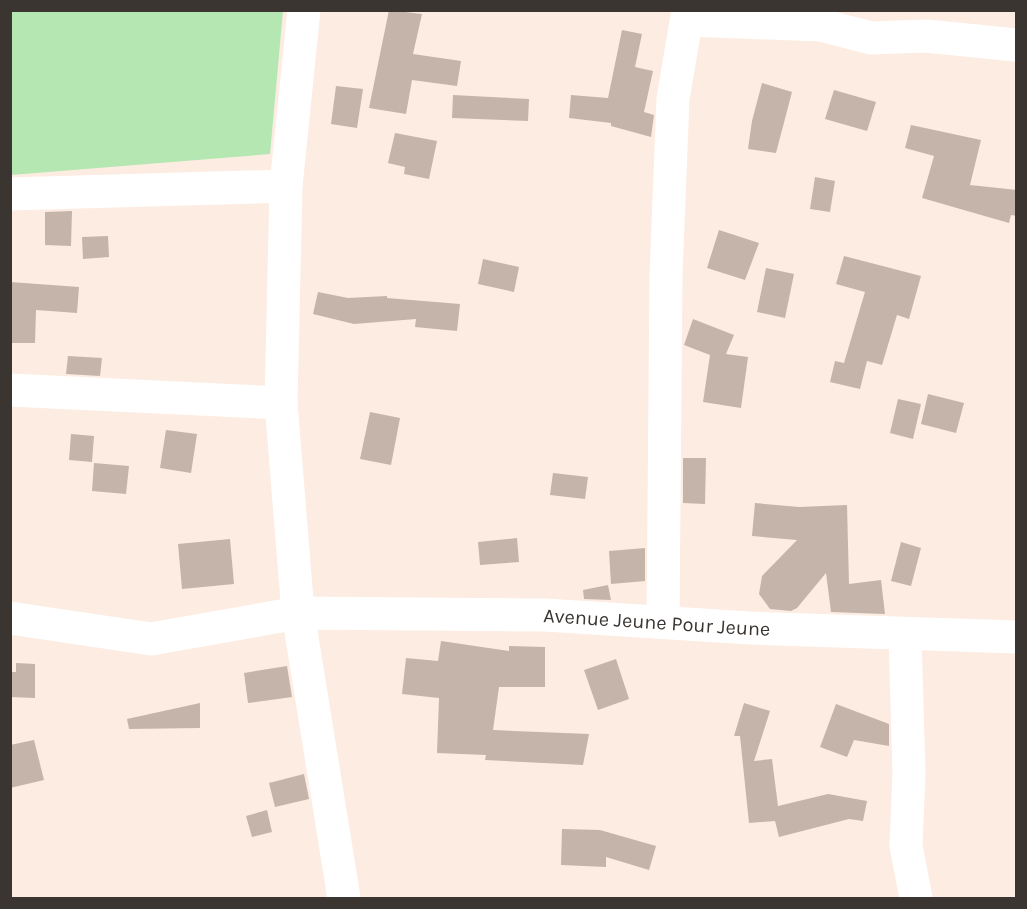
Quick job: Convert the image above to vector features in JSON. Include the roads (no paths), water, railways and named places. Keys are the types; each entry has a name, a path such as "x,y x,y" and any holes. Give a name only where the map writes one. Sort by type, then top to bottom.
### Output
{"street":[{"path":"304,10 286,186 281,403 298,613 344,898"},
{"path":"663,622 666,275 673,99 688,15 821,26 871,38 926,36 1017,45"},
{"path":"10,194 286,186"},
{"path":"10,390 281,403"},
{"name":"Avenue Jeune Pour Jeune","path":"10,618 151,639 298,613 545,615 905,635 969,634 1017,637"},
{"path":"905,635 909,763 906,846 916,898"}]}
